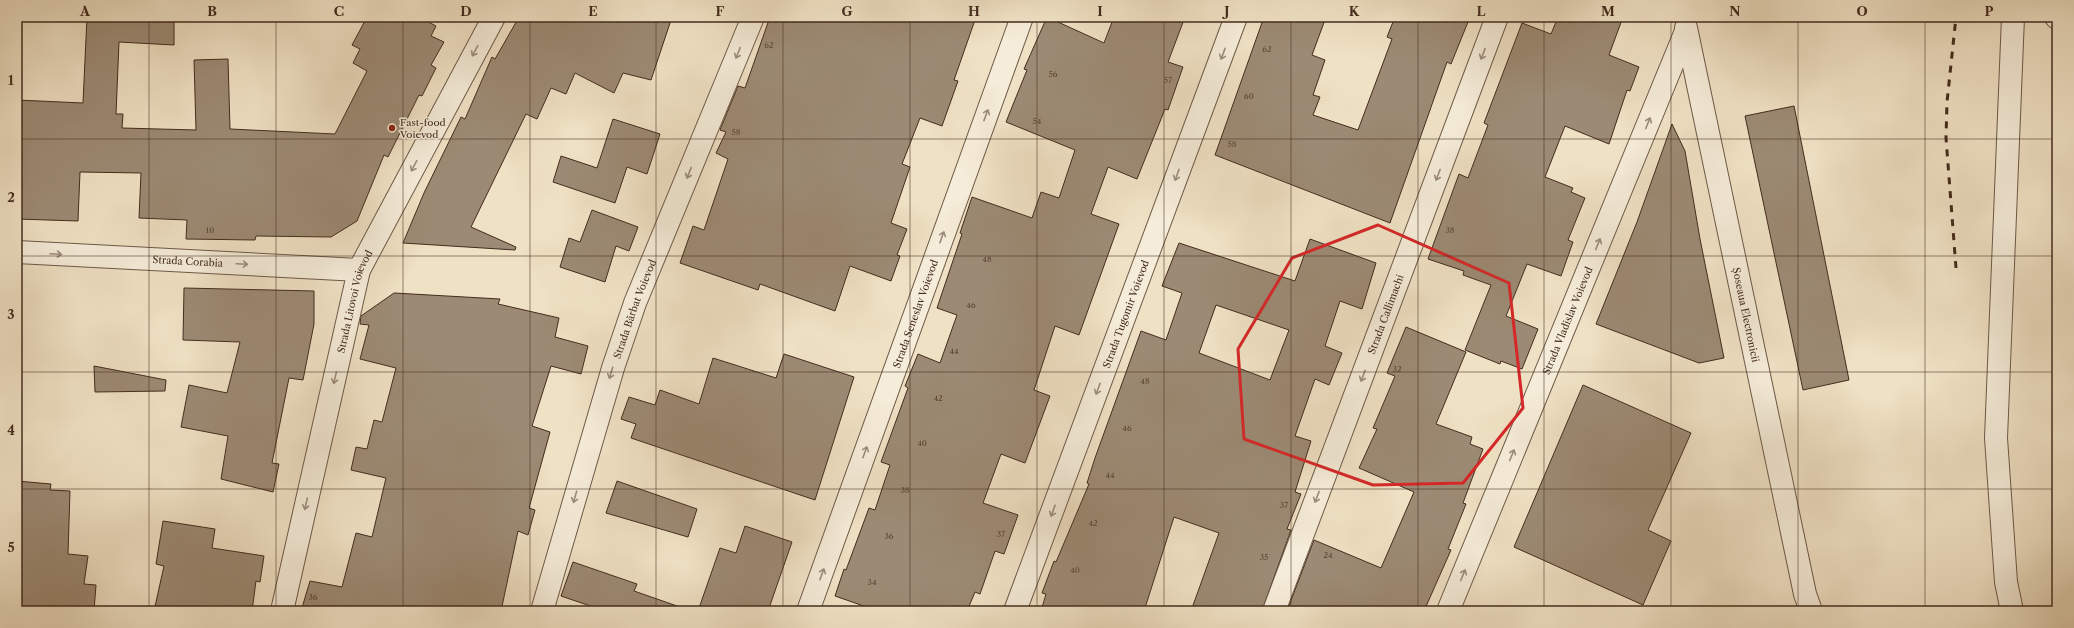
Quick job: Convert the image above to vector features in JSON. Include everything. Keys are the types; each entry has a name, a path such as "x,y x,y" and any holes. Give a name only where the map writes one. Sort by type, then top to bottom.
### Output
{"street":[{"name":"Strada Litovoi Voievod","path":"282,611 359,270 494,17"},
{"name":"Strada Bărbat Voievod","path":"542,611 613,368 635,303 753,17"},
{"name":"Strada Seneslav Voievod","path":"808,611 1022,17"},
{"name":"Strada Tugomir Voievod","path":"1015,611 1236,17"},
{"name":"Strada Callimachi","path":"1274,611 1497,17"},
{"path":"2012,611 2006,582 1996,438 2013,17"},
{"name":"Strada Vladislav Voievod","path":"1448,611 1685,24"},
{"name":"Șoseaua Electronicii","path":"1685,24 1805,594 1811,611"},
{"name":"Strada Corabia","path":"17,252 359,270"}],"highlighted area":[{"path":"1378,225 1509,283 1523,408 1463,483 1373,485 1244,439 1238,349 1292,258"}],"building":[{"path":"87,17 174,17 174,45 119,42 116,114 123,114 122,128 196,130 194,60 228,59 230,129 335,134 367,71 353,63 360,49 352,45 367,17 419,17 436,26 431,36 444,42 431,65 436,68 422,96 419,95 388,157 384,155 357,221 331,237 256,236 255,240 186,239 187,220 139,218 141,173 80,172 78,221 17,219 17,100 83,103"},
{"path":"519,17 672,17 651,80 623,73 614,93 575,73 566,94 551,88 537,119 526,114 471,227 516,247 515,250 403,243 424,193 461,117 465,119 492,57 495,59"},
{"path":"770,17 976,17 954,80 958,81 942,126 920,118 902,164 910,167 891,223 907,229 897,255 900,256 891,281 850,266 835,311 760,284 758,290 680,263 693,226 704,230 728,159 716,153 726,132 720,130 738,86 745,88"},
{"path":"1047,17 1104,43 1114,17 1185,17 1168,62 1183,67 1168,110 1165,109 1137,179 1108,167 1091,214 1119,224 1079,335 1055,326 1034,390 1050,396 1025,463 1001,454 983,503 1018,515 1004,554 995,551 980,594 975,592 967,611 878,611 835,596 844,569 846,570 869,508 875,510 890,465 881,462 908,388 905,386 918,354 940,363 957,315 937,308 962,234 960,233 972,197 1032,218 1041,192 1059,198 1075,150 1006,122 1027,70 1024,69"},
{"path":"1264,17 1326,17 1312,55 1325,60 1313,95 1320,97 1313,115 1358,130 1392,39 1387,37 1395,17 1470,17 1451,64 1447,62 1390,223 1215,155"},
{"path":"1558,17 1623,17 1609,55 1639,67 1630,91 1627,90 1609,144 1565,126 1545,177 1573,188 1571,192 1585,198 1568,240 1573,242 1561,276 1527,264 1506,316 1538,329 1522,369 1501,361 1500,364 1465,350 1491,285 1463,275 1464,271 1428,259 1459,174 1468,178 1488,125 1484,123 1522,23 1551,34"},
{"path":"1794,106 1849,380 1803,390 1745,116"},
{"path":"613,119 660,134 647,174 627,167 615,203 553,182 561,156 597,168"},
{"path":"1672,124 1685,151 1700,239 1724,358 1699,363 1596,324 1637,222"},
{"path":"592,210 638,227 629,251 616,246 605,282 560,267 569,238 580,242"},
{"path":"1310,239 1376,263 1362,309 1340,301 1325,346 1342,353 1329,385 1315,379 1295,436 1311,441 1295,492 1301,494 1287,529 1291,530 1262,611 1191,611 1219,533 1174,517 1144,611 1041,611 1046,594 1042,593 1054,561 1056,562 1089,484 1087,483 1095,458 1141,331 1166,340 1182,293 1162,286 1179,243 1295,281","holes":["1216,305 1289,330 1270,380 1199,353"]},
{"path":"184,288 314,291 314,324 303,380 289,378 272,463 279,464 273,492 221,479 228,436 181,427 189,385 227,393 240,342 183,340"},
{"path":"394,293 500,299 498,304 559,318 555,337 588,346 581,374 551,366 532,426 550,432 529,508 535,510 528,535 518,531 501,611 301,611 310,581 342,587 356,533 372,537 386,478 351,470 356,447 367,449 374,420 382,422 396,368 360,359 369,325 360,324 361,316"},
{"path":"1406,327 1466,352 1436,424 1472,437 1470,444 1483,449 1463,503 1466,504 1448,549 1451,550 1424,611 1287,611 1314,540 1381,568 1414,492 1359,468 1377,429 1373,428 1395,376 1387,373"},
{"path":"784,354 854,377 815,500 631,438 636,424 621,419 629,397 655,405 660,390 699,404 713,358 776,378"},
{"path":"94,366 166,380 165,391 95,392"},
{"path":"1583,385 1691,433 1648,530 1671,541 1643,605 1514,547"},
{"path":"17,481 51,484 50,490 70,491 68,554 88,556 84,584 96,585 94,611 43,607 43,611 17,611"},
{"path":"617,481 697,509 688,537 606,513"},
{"path":"163,521 215,529 212,548 264,556 260,582 256,581 252,611 154,611 164,566 156,564"},
{"path":"745,526 792,542 768,611 698,611 720,548 736,553"},
{"path":"573,562 637,584 634,591 680,607 679,611 605,611 561,596"}],"railway":[{"path":"1956,17 1947,102 1946,138 1956,268"}],"place":[{"name":"Fast-food Voievod","path":"392,128"}]}
